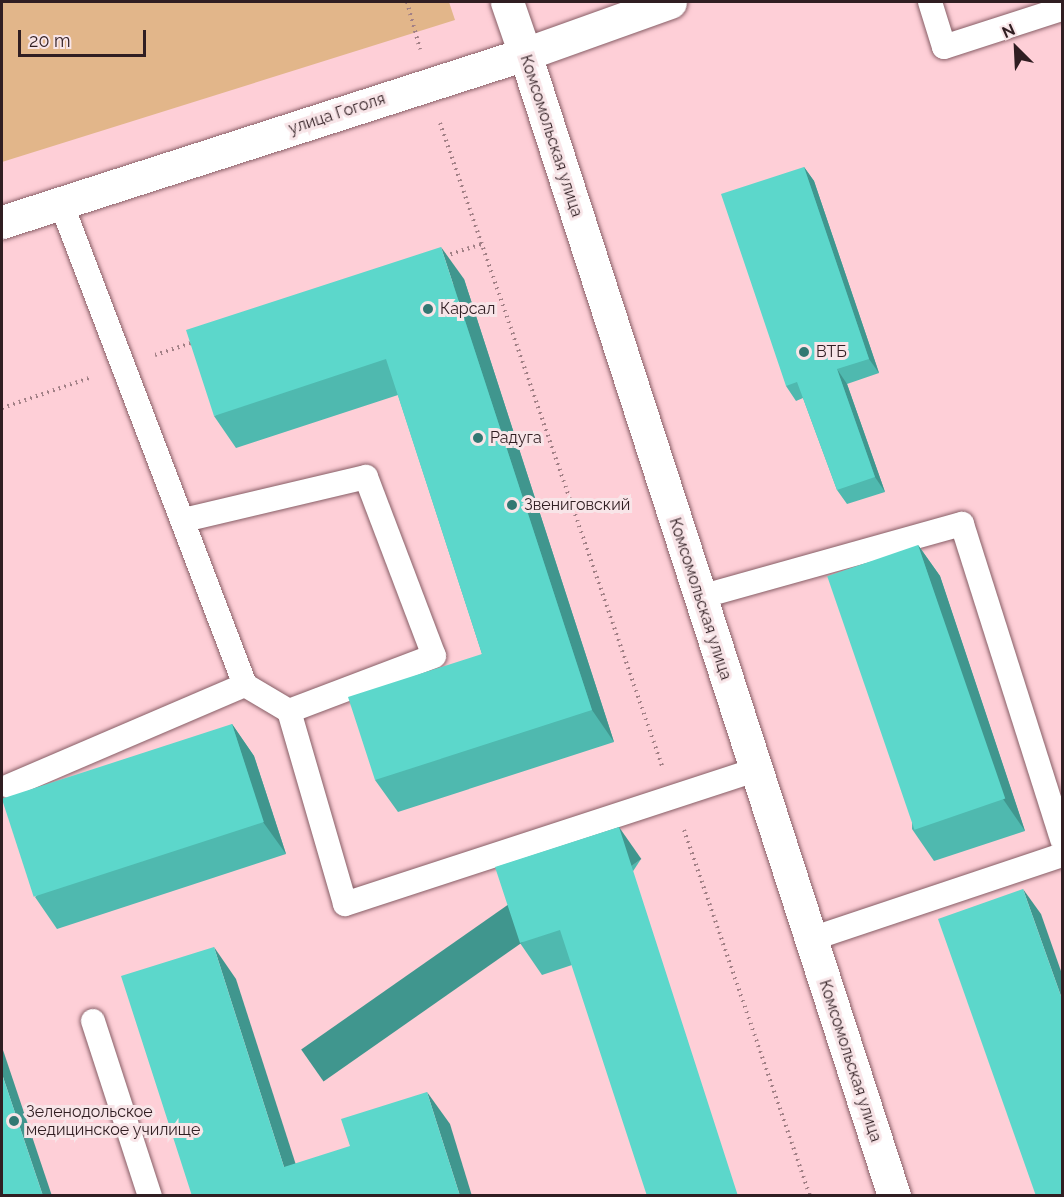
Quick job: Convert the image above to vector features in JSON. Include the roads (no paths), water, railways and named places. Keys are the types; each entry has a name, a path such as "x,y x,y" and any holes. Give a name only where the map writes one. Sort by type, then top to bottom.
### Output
{"street":[{"name":"Комсомольская улица","path":"507,2 894,1196"},
{"name":"улица Гоголя","path":"2,222 525,54 670,2"}],"lane":[{"path":"930,2 944,47 1062,9"},
{"path":"60,202 126,365 245,685 289,711 345,904 756,770"},
{"path":"184,520 366,477 434,656 289,711"},
{"path":"699,597 962,524 1062,840"},
{"path":"9,786 245,685"},
{"path":"811,939 1062,855"},
{"path":"93,1021 150,1196"}],"place":[{"name":"Карсал","path":"428,309"},
{"name":"ВТБ","path":"804,352"},
{"name":"Радуга","path":"478,438"},
{"name":"Звениговский","path":"512,505"},
{"name":"Зеленодольское медицинское училище","path":"14,1121"}]}
